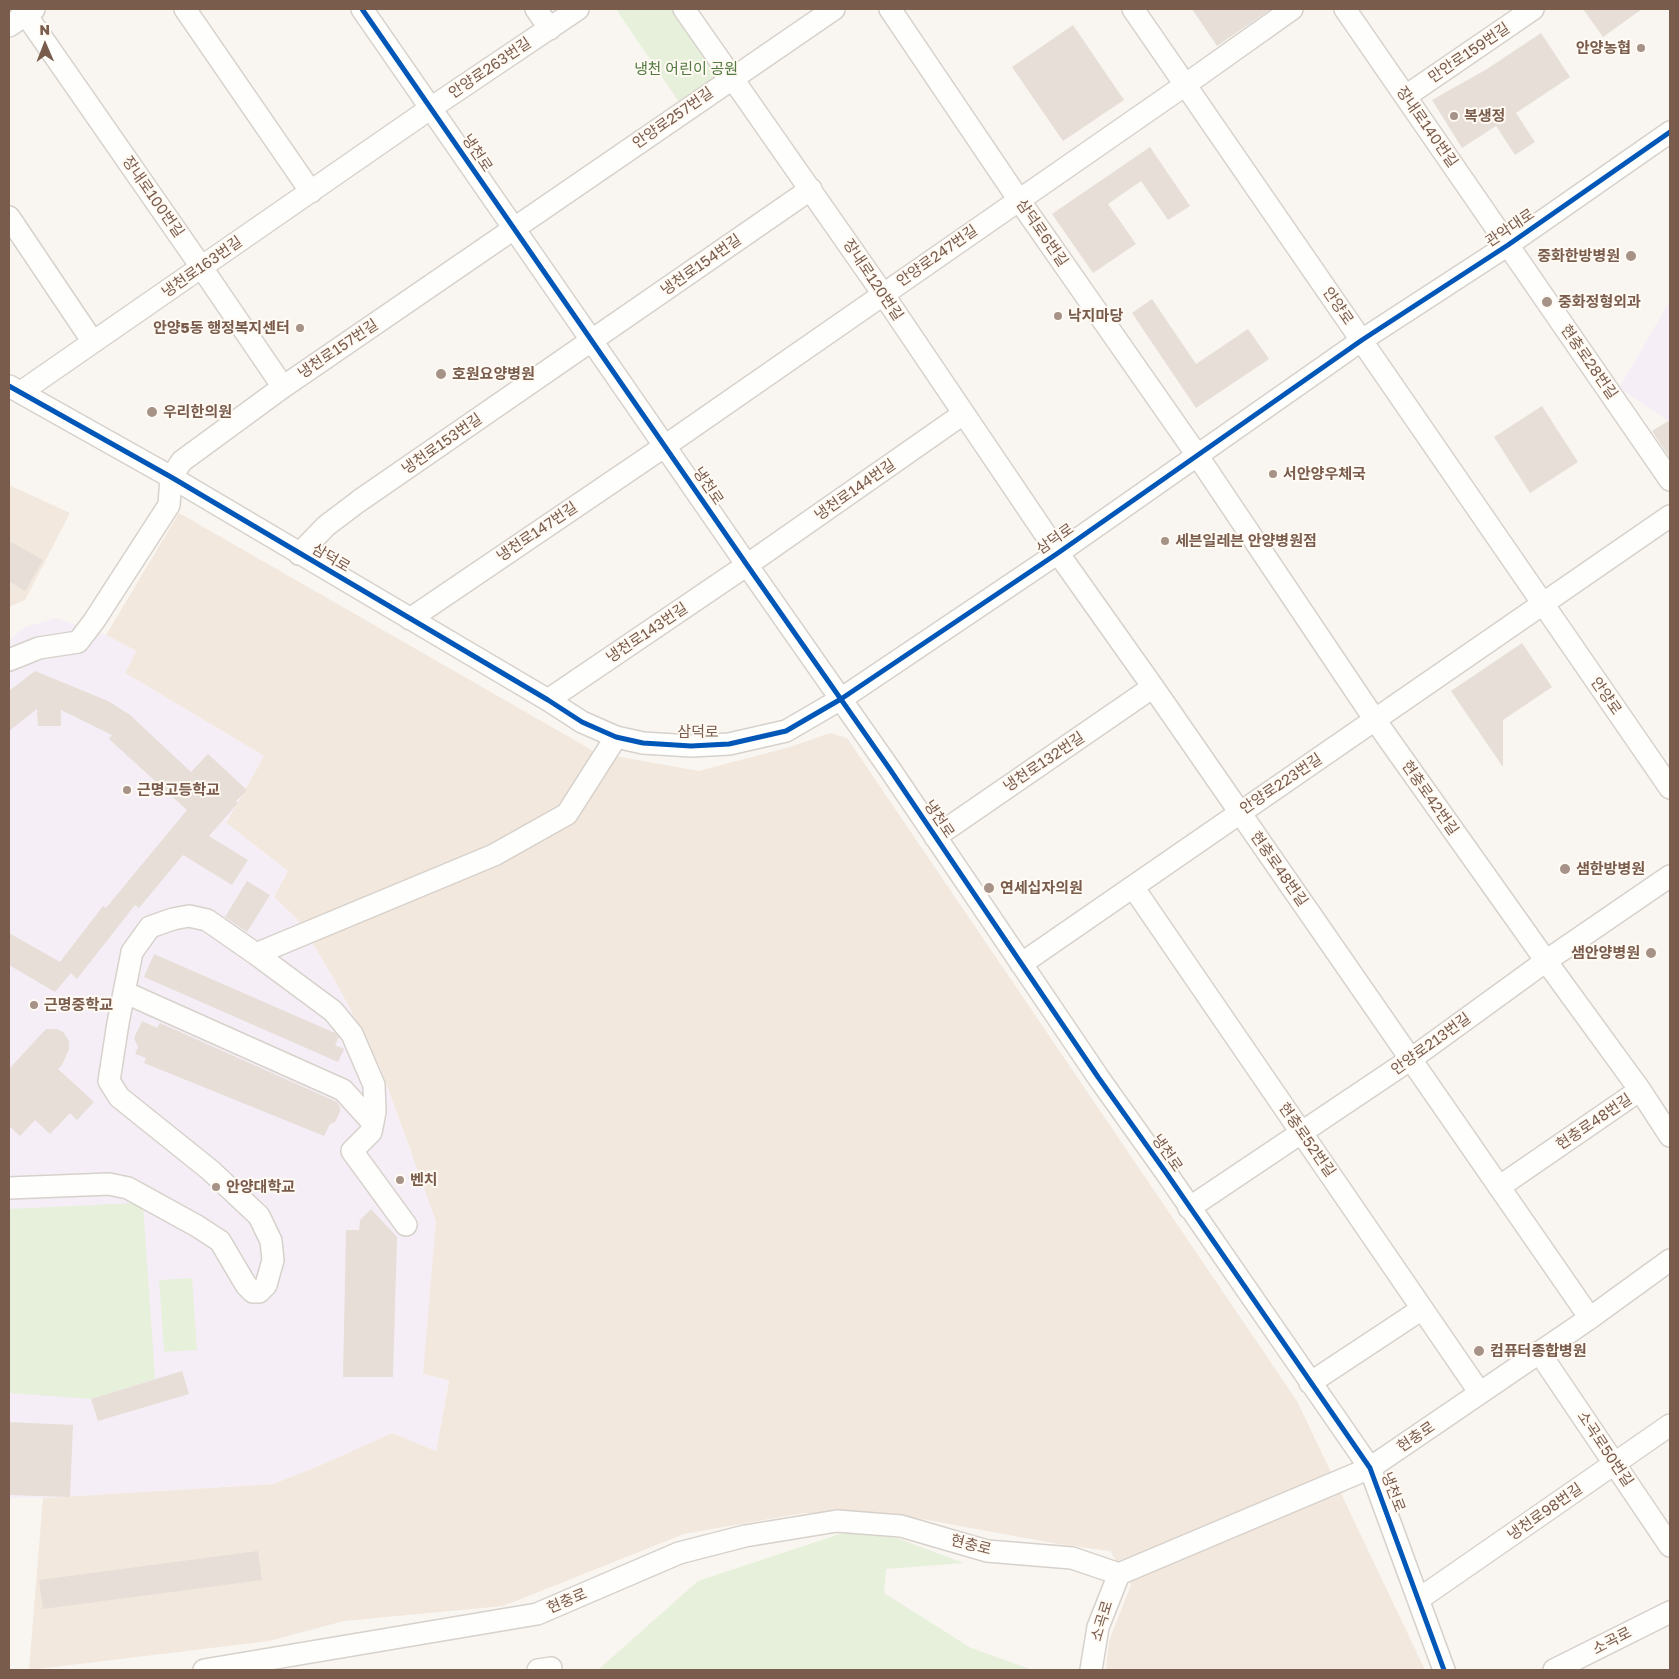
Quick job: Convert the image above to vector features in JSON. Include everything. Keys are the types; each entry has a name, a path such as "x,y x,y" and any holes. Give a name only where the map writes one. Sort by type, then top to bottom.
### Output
{"street":[{"path":"185,9 311,192"},
{"name":"냉천로","path":"362,9 746,566 841,699 1021,964 1370,1468 1444,1670"},
{"path":"536,9 550,29"},
{"name":"안양로263번길","path":"431,108 578,9"},
{"name":"장내로120번길","path":"684,9 811,189 1058,553"},
{"name":"안양로257번길","path":"514,228 834,9"},
{"name":"삼덕로6번길","path":"890,9 1019,200 1197,455"},
{"name":"안양로","path":"1133,9 1670,788"},
{"name":"안양로247번길","path":"665,446 1292,9"},
{"name":"장내로140번길","path":"1345,9 1508,244"},
{"name":"만안로159번길","path":"1406,96 1533,9"},
{"path":"9,26 27,11"},
{"name":"장내로100번길","path":"27,11 282,387"},
{"name":"냉천로163번길","path":"15,389 94,342 431,108"},
{"name":"관악대로","path":"1362,340 1508,244 1670,132"},
{"name":"냉천로154번길","path":"591,342 811,189"},
{"path":"9,217 94,342"},
{"name":"냉천로157번길","path":"171,477 182,461 282,387 514,228"},
{"name":"현충로28번길","path":"1508,244 1670,480"},
{"name":"삼덕로","path":"15,389 171,477 582,722 616,737 643,743 729,744 786,731 841,699 1058,553 1362,340"},
{"name":"냉천로153번길","path":"299,554 326,526 359,501 591,342"},
{"name":"냉천로144번길","path":"746,566 963,414"},
{"name":"냉천로147번길","path":"410,619 665,446"},
{"name":"현충로42번길","path":"1197,455 1375,720 1640,1090 1670,1136"},
{"path":"9,660 40,648 78,642 94,621 170,505 171,477"},
{"path":"1542,604 1670,516"},
{"name":"현충로48번길","path":"1058,553 1590,1318"},
{"name":"냉천로143번길","path":"548,700 746,566"},
{"name":"안양로223번길","path":"1021,964 1542,604"},
{"name":"냉천로132번길","path":"935,837 1153,687"},
{"path":"256,954 494,856 567,814 616,737"},
{"name":"안양로213번길","path":"1189,1208 1411,1059 1546,961 1670,876"},
{"name":"현충로52번길","path":"1134,887 1301,1134 1480,1393"},
{"path":"9,1188 109,1184 128,1188 197,1226 220,1241 246,1285 253,1292 259,1292 266,1285 272,1260 270,1241 259,1216 210,1170 119,1097 108,1080 132,952 150,928 173,919 189,916 207,920 256,954 333,1011 352,1034 374,1086 375,1112 371,1132 352,1151 406,1225"},
{"path":"124,992 343,1090 373,1123"},
{"name":"현충로48번길","path":"1498,1187 1640,1090"},
{"name":"현충로","path":"204,1670 537,1614 679,1553 745,1536 837,1522 901,1526 987,1550 1072,1558 1119,1574 1370,1468 1590,1318 1670,1260"},
{"path":"1310,1383 1422,1309"},
{"name":"소곡로50번길","path":"1539,1352 1670,1546"},
{"name":"냉천로98번길","path":"1419,1599 1670,1424"},
{"name":"소곡로","path":"1091,1670 1098,1627 1119,1574"},
{"name":"소곡로","path":"1554,1670 1670,1612"}],"shaded area":[{"path":"1670,301 1670,422 1619,388"},
{"path":"9,485 70,513 25,600 9,607"},
{"path":"179,513 597,753 699,771 790,747 830,733 847,738 1297,1401 1425,1670 1106,1670 1109,1641 1131,1585 1110,1551 1052,1543 901,1515 803,1513 684,1534 503,1606 344,1621 269,1641 29,1670 43,1498 273,1484 392,1433 436,1451 449,1381 423,1374 412,1154 380,1067 339,988 300,922 274,897 288,871 226,823 264,756 125,673 136,651 106,635"},
{"name":"안양대학교","path":"56,618 106,635 136,651 125,673 264,756 226,823 288,871 274,897 300,922 339,988 380,1067 436,1221 423,1374 449,1380 436,1451 392,1433 273,1484 43,1498 9,1498 9,640 25,627"}],"green space":[{"name":"냉천 어린이 공원","path":"616,9 674,9 722,78 681,105"},
{"path":"143,1204 155,1379 91,1399 9,1393 9,1209"},
{"path":"192,1278 197,1350 164,1352 159,1280"},
{"path":"864,1526 964,1563 886,1569 884,1593 971,1648 1033,1670 598,1670 698,1581"}],"building":[{"path":"1192,9 1271,9 1217,46"},
{"path":"1583,9 1642,9 1603,37"},
{"path":"1073,25 1124,100 1063,141 1012,67"},
{"path":"1541,33 1570,77 1516,113 1535,142 1515,155 1496,126 1462,148 1432,100 1487,69"},
{"path":"1150,147 1190,206 1168,220 1141,181 1108,204 1136,244 1093,273 1052,214"},
{"path":"1152,299 1196,364 1248,329 1269,359 1196,408 1132,313"},
{"path":"1542,406 1578,462 1530,493 1494,437"},
{"path":"1670,420 1670,458 1652,431"},
{"path":"9,541 43,560 25,591 9,581"},
{"path":"1522,643 1552,687 1503,720 1503,767 1451,691"},
{"path":"35,671 108,701 130,715 191,772 208,754 247,790 209,836 248,860 232,885 183,855 139,908 135,905 77,979 71,973 55,992 9,965 9,933 60,962 103,906 106,908 187,810 109,739 112,735 61,710 61,726 38,726 37,709 9,731 9,691"},
{"path":"247,881 270,895 247,932 225,917"},
{"path":"154,954 335,1033 339,1037 335,1045 344,1049 338,1062 144,977"},
{"path":"142,1021 157,1028 160,1023 337,1102 340,1112 335,1122 330,1124 324,1136 144,1063 146,1058 135,1054 138,1047 134,1038"},
{"path":"46,1029 57,1029 63,1032 69,1041 69,1049 62,1065 58,1069 94,1102 77,1120 70,1113 50,1134 35,1120 20,1136 9,1126 9,1069"},
{"path":"371,1209 397,1237 393,1377 343,1377 346,1230 359,1230 360,1220"},
{"path":"182,1371 189,1394 98,1421 91,1399"},
{"path":"9,1422 73,1425 70,1497 9,1495"},
{"path":"258,1551 262,1580 43,1609 39,1580"}],"cycle path":[{"path":"362,9 889,768 1098,1077 1370,1468 1444,1670"},
{"path":"9,386 171,477 582,722 616,737 643,743 691,746 729,744 786,731 841,699 1058,553 1362,340 1508,245 1670,132"}],"place":[{"name":"안양농협","path":"1641,48"},
{"name":"복생정","path":"1454,116"},
{"name":"중화한방병원","path":"1631,256"},
{"name":"중화정형외과","path":"1547,302"},
{"name":"낙지마당","path":"1058,316"},
{"name":"안양5동 행정복지센터","path":"300,328"},
{"name":"호원요양병원","path":"441,374"},
{"name":"우리한의원","path":"152,412"},
{"name":"서안양우체국","path":"1273,474"},
{"name":"세븐일레븐 안양병원점","path":"1165,541"},
{"name":"근명고등학교","path":"127,790"},
{"name":"샘한방병원","path":"1565,869"},
{"name":"연세십자의원","path":"989,888"},
{"name":"샘안양병원","path":"1651,953"},
{"name":"근명중학교","path":"34,1005"},
{"name":"벤치","path":"400,1180"},
{"name":"안양대학교","path":"216,1187"},
{"name":"컴퓨터종합병원","path":"1479,1351"}]}
